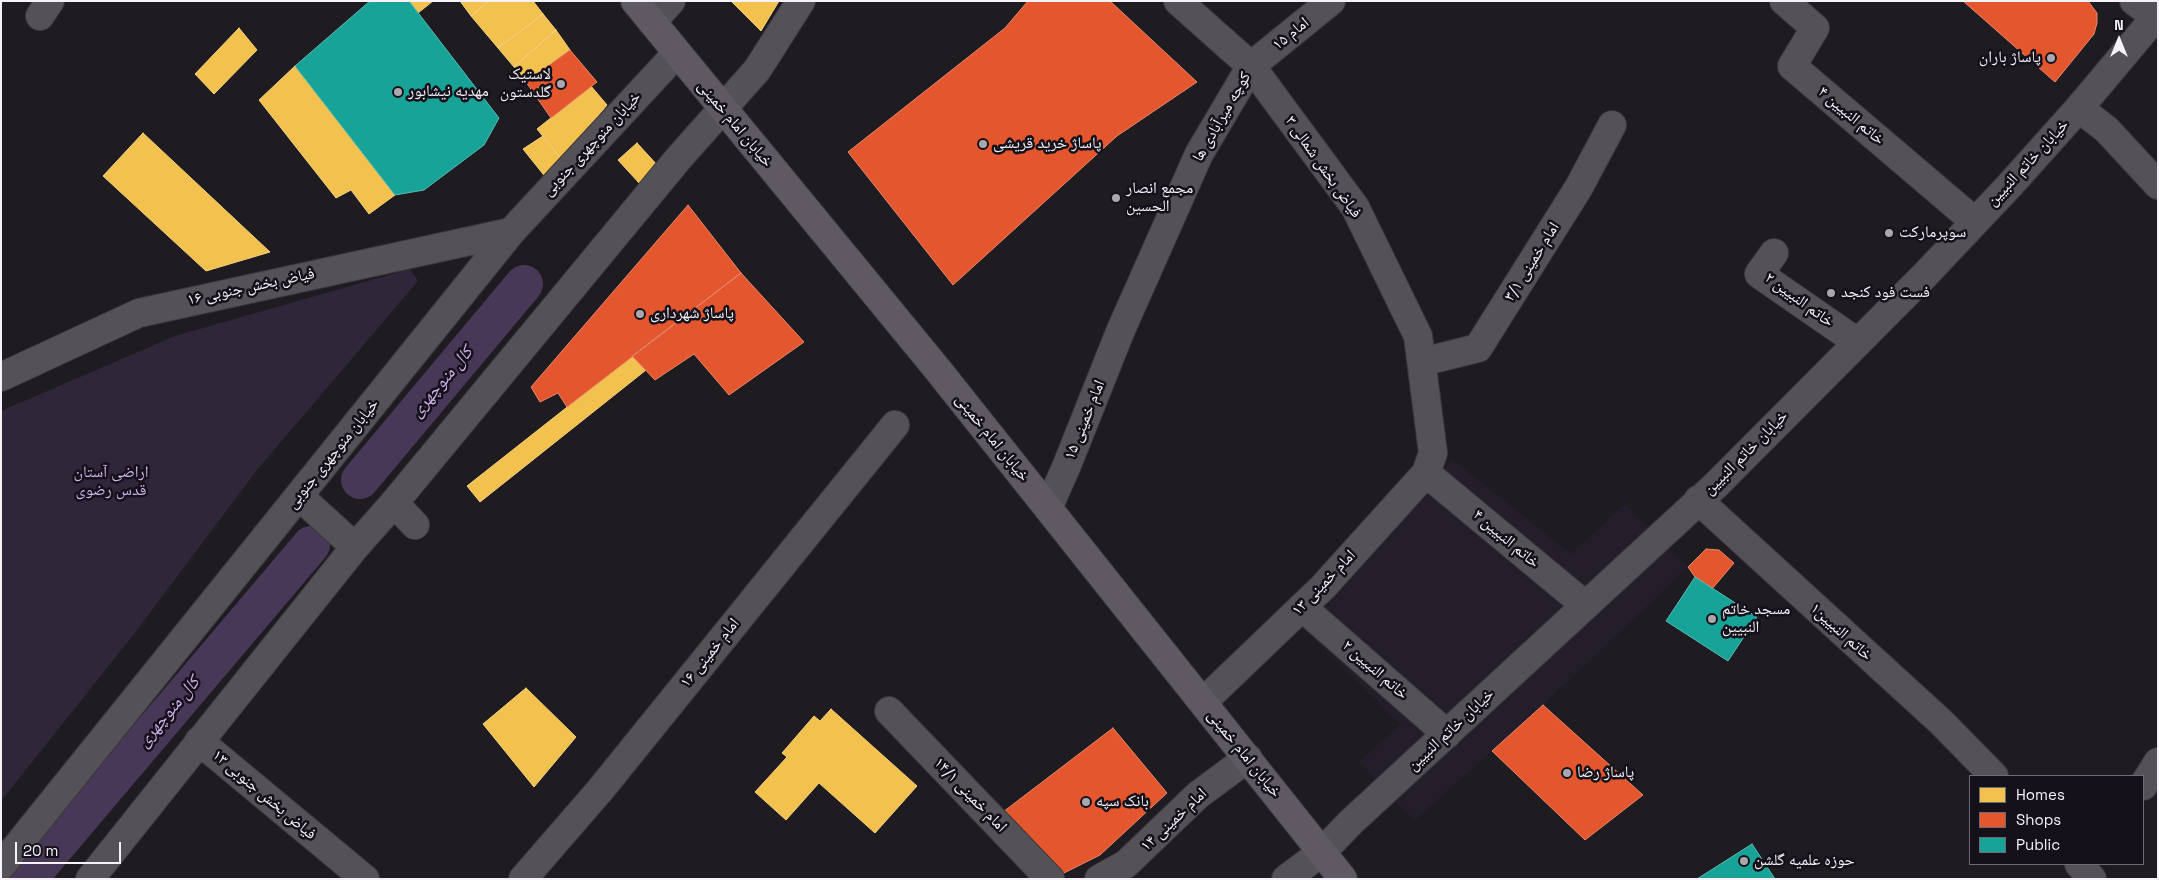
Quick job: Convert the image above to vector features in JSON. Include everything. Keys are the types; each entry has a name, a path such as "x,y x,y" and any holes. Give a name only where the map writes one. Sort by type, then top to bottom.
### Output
{"main road":[{"name":"خیابان امام خمینی","path":"635,1 938,370 1343,879"}],"street":[{"path":"652,22 671,1"},
{"path":"90,879 354,547 394,503 678,159 757,70 802,1"},
{"name":"فیاض بخش شمالی ۳","path":"1178,1 1251,66 1355,207 1418,336 1422,362 1430,463"},
{"name":"امام ۱۵","path":"1251,66 1331,1"},
{"name":"خاتم النبیین ۴","path":"1784,1 1815,28 1792,66 1974,221"},
{"path":"2134,1 2154,25"},
{"name":"خیابان خاتم النبیین","path":"1286,879 1322,852 1350,822 1716,485 1925,275 2010,185 2154,25"},
{"name":"خیابان منوچهری جنوبی","path":"1,866 512,232 677,53"},
{"name":"کوچه میرآبادی ها","path":"1120,332 1199,154 1251,66"},
{"path":"2079,108 2106,130 2158,184"},
{"name":"امام خمینی ۳/۱","path":"1422,362 1478,348 1579,187 1612,125"},
{"name":"فیاض بخش جنوبی ۱۶","path":"1,377 139,313 512,232"},
{"name":"خاتم النبیین ۲","path":"1774,254 1760,274 1857,342"},
{"name":"امام خمینی ۱۵","path":"1048,508 1120,332"},
{"name":"امام خمینی ۱۶","path":"523,879 601,789 894,425"},
{"name":"خاتم النبیین ۴","path":"1430,463 1585,605"},
{"name":"امام خمینی ۱۳","path":"1203,702 1323,588 1430,463"},
{"path":"299,496 354,547"},
{"name":"خاتم النبیین۱","path":"1698,500 1941,722 1993,775"},
{"path":"394,503 414,525"},
{"name":"خاتم النبیین ۲","path":"1302,607 1447,734"},
{"name":"امام خمینی ۱۴/۱","path":"889,711 1050,879"},
{"name":"فیاض بخش جنوبی ۱۳","path":"200,742 365,879"},
{"name":"امام خمینی ۱۴","path":"1099,879 1126,864 1198,795 1248,758"},
{"path":"2144,784 2158,762"}],"shaded area":[{"path":"1452,459 1571,554 1625,504 1688,567 1543,705 1414,821 1359,761 1401,725 1306,631"}],"green space":[{"name":"اراضی آستان قدس رضوی","path":"410,269 418,281 257,470 134,634 1,801 1,411 175,336"}],"building: Homes":[{"path":"409,1 433,1 418,13"},
{"path":"460,1 489,1 471,16"},
{"path":"489,1 533,1 543,14 498,48 471,16"},
{"path":"731,1 779,1 761,31"},
{"path":"543,14 556,30 514,67 498,48"},
{"path":"239,28 257,50 214,94 195,74"},
{"path":"556,30 570,50 526,82 514,67"},
{"path":"295,66 395,195 369,214 351,190 336,198 259,100"},
{"path":"591,86 607,105 562,160 537,129"},
{"path":"143,133 270,252 206,271 103,176"},
{"path":"543,136 562,160 547,179 523,149"},
{"path":"637,143 659,167 640,184 618,160"},
{"path":"632,356 646,370 480,502 467,486"},
{"path":"526,688 576,737 534,787 483,724"},
{"path":"831,709 917,786 875,833 819,783 786,820 755,792 787,757 782,753 814,716 820,721"}],"building: Shops":[{"name":"پاساژ خرید قریشی","path":"1028,1 1110,1 1197,82 1117,136 953,285 848,152 1005,28"},
{"name":"پاساژ باران","path":"1963,1 2088,1 2097,13 2097,23 2094,34 2055,82"},
{"name":"لاستیک گلدستون","path":"570,50 597,82 551,118 526,82"},
{"name":"پاساژ شهرداری","path":"688,205 741,273 567,407 558,393 540,402 531,387"},
{"path":"741,273 804,342 729,395 694,354 655,380 632,356"},
{"path":"1706,549 1719,550 1734,563 1712,589 1695,577 1688,567"},
{"name":"پاساژ رضا","path":"1543,705 1643,795 1585,840 1492,751"},
{"name":"بانک سپه","path":"1113,728 1167,793 1100,855 1060,875 1003,812"}],"building: Public":[{"name":"مهدیه نیشابور","path":"370,1 409,1 499,118 484,145 424,190 395,195 295,66"},
{"name":"مسجد خاتم النبیین","path":"1695,577 1757,617 1728,661 1666,621"},
{"name":"حوزه علمیه گلشن","path":"1752,844 1775,879 1697,879"}],"waterway":[{"name":"کال منوچهری","path":"360,480 524,284"},
{"name":"کال منوچهری","path":"28,879 311,545"}],"place":[{"name":"پاساژ باران","path":"2051,58"},
{"name":"لاستیک گلدستون","path":"561,84"},
{"name":"مهدیه نیشابور","path":"398,92"},
{"name":"پاساژ خرید قریشی","path":"983,144"},
{"name":"مجمع انصار الحسین","path":"1116,198"},
{"name":"سوپرمارکت","path":"1889,233"},
{"name":"فست فود کنجد","path":"1831,293"},
{"name":"پاساژ شهرداری","path":"640,314"},
{"name":"مسجد خاتم النبیین","path":"1712,619"},
{"name":"پاساژ رضا","path":"1567,773"},
{"name":"بانک سپه","path":"1086,802"},
{"name":"حوزه علمیه گلشن","path":"1744,861"}]}
